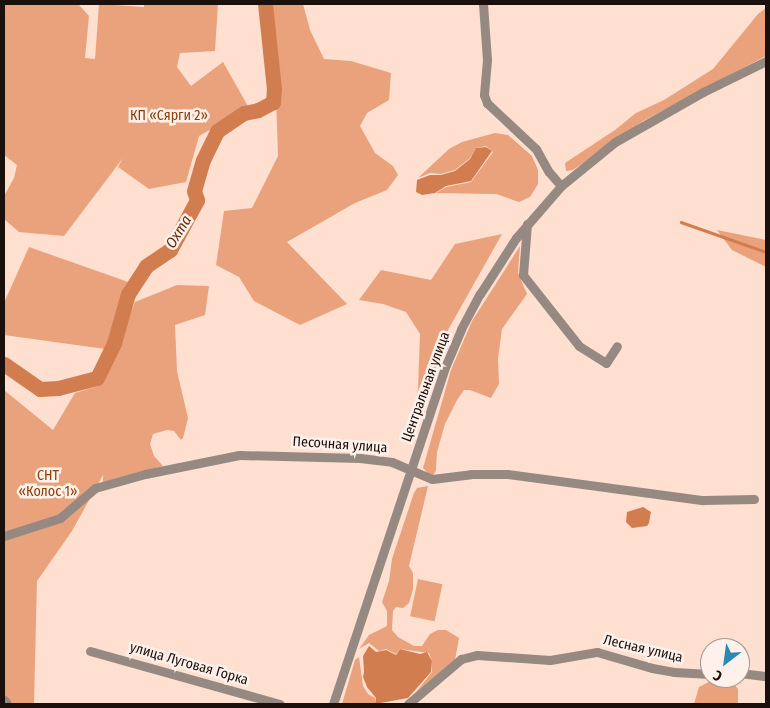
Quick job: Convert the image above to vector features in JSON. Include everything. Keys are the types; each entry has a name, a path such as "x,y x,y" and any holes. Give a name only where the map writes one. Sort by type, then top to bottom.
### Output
{"street":[{"path":"483,4 487,60 484,95 487,102 536,149 549,172 560,186"},
{"name":"Центральная улица","path":"333,704 434,400 461,329 480,294 527,223 560,186 615,142 704,92 766,61"},
{"path":"527,223 523,276 579,346 606,363 617,346"},
{"name":"Песочная улица","path":"4,536 60,518 90,492 102,486 239,455 360,458 392,462 432,479 471,474 507,474 703,500 754,499"},
{"name":"улица Луговая Горка","path":"90,651 280,704"},
{"name":"Лесная улица","path":"408,704 461,659 477,655 550,660 597,652 666,671 700,673"},
{"path":"750,675 766,676"}],"green space":[{"name":"КП «Сярги 2»","path":"4,4 79,5 89,16 85,58 95,59 99,4 144,7 144,4 218,4 215,51 180,53 177,67 191,86 223,62 249,108 199,136 186,182 149,189 118,167 123,158 64,236 19,232 4,219 4,196 14,178 17,165 4,155"},
{"path":"273,4 303,4 310,30 324,59 351,61 391,73 389,100 367,113 360,126 375,153 393,166 398,175 387,190 355,203 287,242 347,304 300,325 254,301 239,277 216,265 224,211 252,208 278,156"},
{"path":"766,8 766,56 643,121 573,170 566,171 565,163 615,130 636,113 664,100 713,69 758,14"},
{"path":"495,133 508,135 532,156 538,170 538,184 530,197 519,202 496,194 436,193 446,187 471,182 493,152 486,146 476,148 470,158 455,170 441,174 430,173 418,178 449,149 462,142"},
{"path":"717,230 766,240 766,267 732,250"},
{"path":"502,234 448,330 422,410 414,410 418,389 420,334 406,312 383,304 359,300 381,270 431,280 455,244"},
{"path":"520,246 518,273 527,294 502,329 498,359 499,384 491,398 470,390 464,390 445,424 437,452 436,470 432,478 423,468 451,370 472,321"},
{"path":"29,247 131,283 105,349 4,335 4,303"},
{"name":"СНТ «Колос 1»","path":"177,285 209,286 205,315 175,325 177,371 188,418 183,438 181,440 174,431 167,430 153,434 150,444 154,456 163,466 103,482 103,475 72,531 37,581 34,704 4,704 4,390 53,430 75,393 98,386 109,370 117,354 135,302"},
{"path":"428,486 409,566 413,573 413,589 409,603 403,608 396,607 393,611 392,630 398,637 414,646 422,646 430,634 438,630 446,630 459,638 455,660 416,692 432,672 432,661 429,653 400,649 396,654 386,649 379,651 369,643 359,649 369,635 387,626 387,611 382,602 389,581 392,559 414,493 417,488"},
{"path":"418,579 442,584 435,621 410,616"},
{"path":"359,657 363,686 368,694 375,698 375,704 342,704 355,660"},
{"path":"699,687 737,688 738,704 694,704"}],"shaded area":[{"path":"486,147 492,151 471,181 446,186 435,193 422,195 416,192 417,180 430,175 441,175 455,171 470,159 476,148"},
{"path":"643,507 651,512 649,523 647,526 632,528 626,522 627,512"},
{"path":"369,646 376,652 386,650 396,655 400,649 420,654 427,652 432,661 431,672 408,698 375,704 376,698 367,687 363,677 363,656"}],"waterway":[{"name":"Охта","path":"4,364 40,389 58,388 97,378 114,343 128,294 146,266 170,250 197,200 194,191 203,160 217,131 244,113 258,110 273,102 274,89 265,4"},
{"path":"681,222 766,252"}]}
